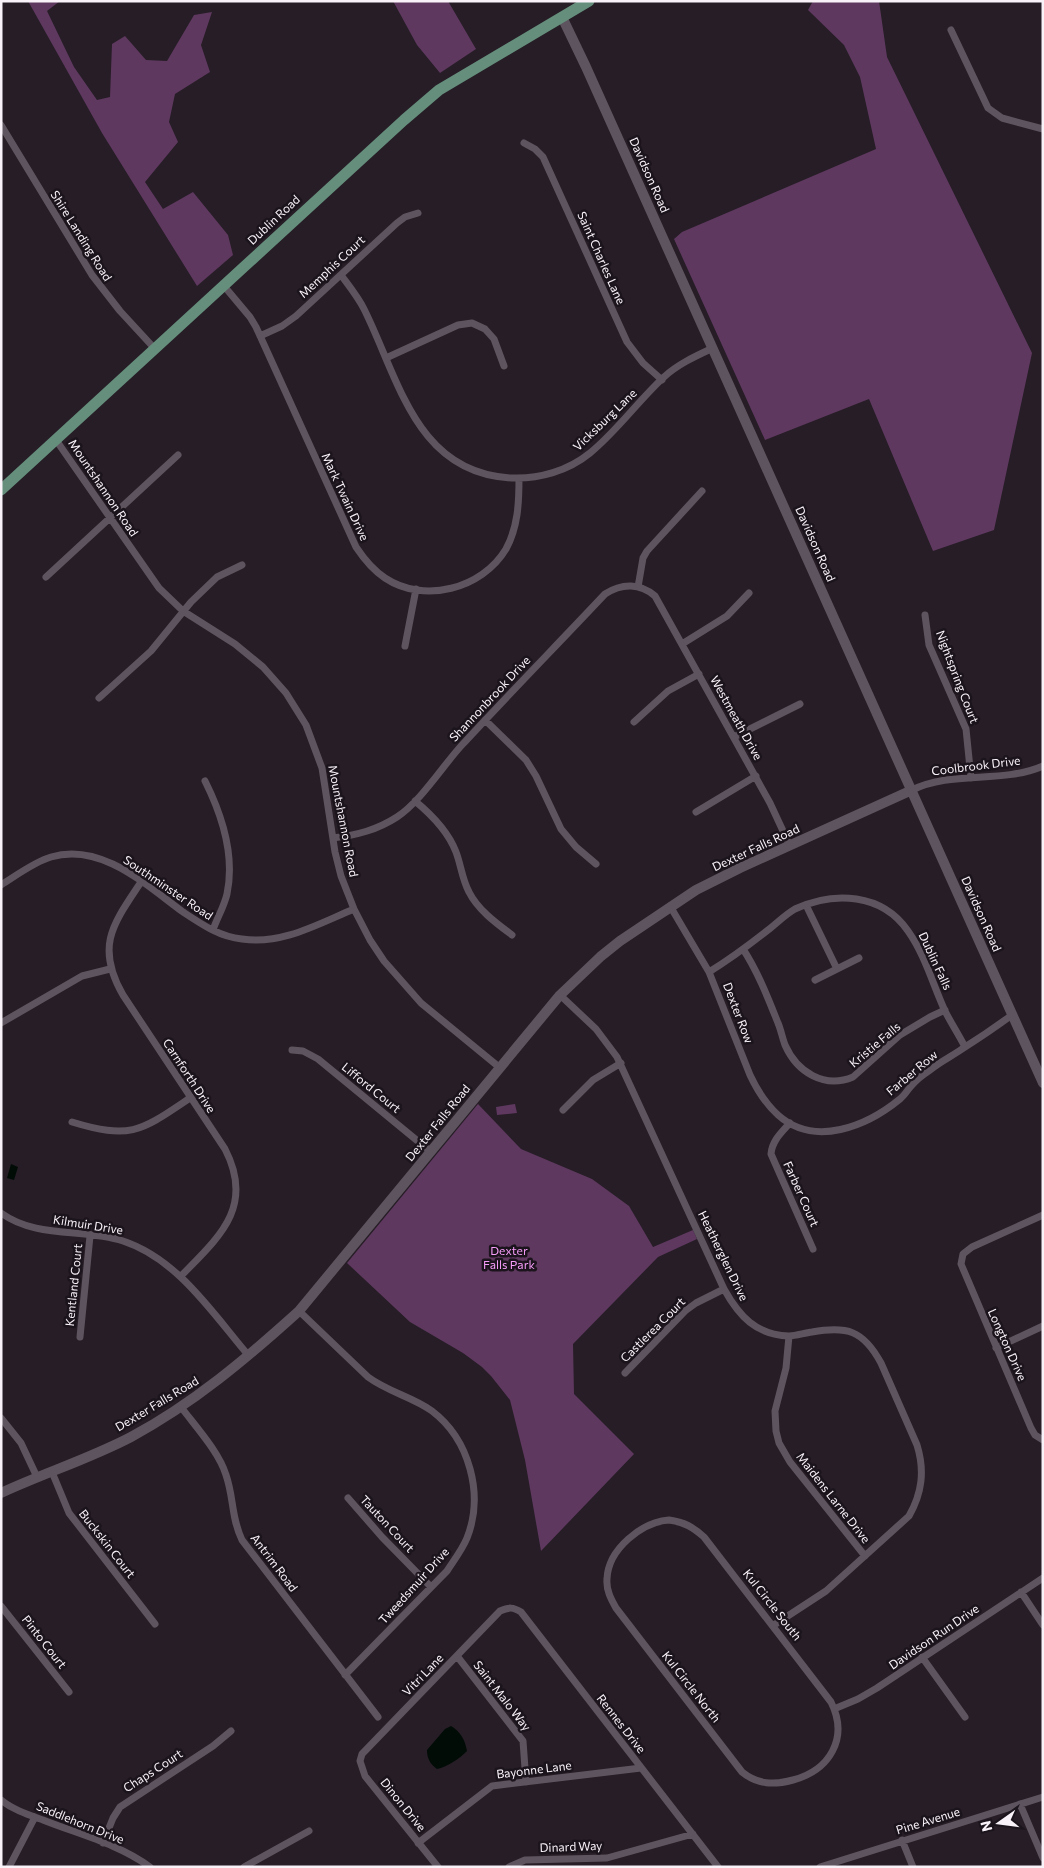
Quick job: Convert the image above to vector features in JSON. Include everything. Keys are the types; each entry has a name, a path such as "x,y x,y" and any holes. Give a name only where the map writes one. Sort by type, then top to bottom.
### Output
{"main road":[{"name":"Dublin Road","path":"1,490 439,90 589,1"}],"street":[{"name":"Davidson Road","path":"562,17 590,75 1012,1015 1040,1068 1043,1082"},
{"path":"951,30 988,108 1002,118 1043,129"},
{"name":"Shire Landing Road","path":"1,125 92,276 120,311 155,349"},
{"name":"Saint Charles Lane","path":"524,143 543,156 627,342 643,363 662,380"},
{"name":"Memphis Court","path":"260,336 282,326 296,316 397,223 405,217 418,213"},
{"name":"Vicksburg Lane","path":"341,275 364,308 409,408 420,428 435,446 464,467 491,475 519,478 542,476 559,471 590,453 662,380 688,360 713,348"},
{"name":"Mark Twain Drive","path":"224,286 250,317 260,336 356,547 370,565 386,578 416,590 434,591 454,588 480,576 507,547 514,528 519,502 519,478"},
{"path":"386,358 458,325 472,323 485,329 494,339 504,366"},
{"name":"Mountshannon Road","path":"56,440 159,588 183,611 235,644 263,667 286,693 306,725 322,768 341,876 354,909 379,954 420,1003 499,1067"},
{"path":"46,577 178,455"},
{"path":"638,587 646,551 702,491"},
{"path":"99,698 151,651 183,611 217,577 242,565"},
{"name":"Shannonbrook Drive","path":"333,838 351,836 377,829 400,816 485,720 605,594 618,587 638,587"},
{"name":"Westmeath Drive","path":"638,587 650,591 659,603 756,776 781,824 790,846"},
{"path":"405,646 416,590"},
{"path":"682,644 727,616 749,593"},
{"name":"Nightspring Court","path":"925,615 929,645 966,728 971,778"},
{"path":"634,722 668,691 699,674"},
{"path":"734,736 800,704"},
{"path":"485,720 526,760 536,776 561,829 576,847 596,864"},
{"name":"Coolbrook Drive","path":"912,790 925,784 1009,775 1043,766"},
{"path":"696,812 756,776"},
{"path":"205,781 216,802 230,866 226,896 213,930"},
{"name":"Dexter Falls Road","path":"1,1493 130,1437 204,1392 249,1356 299,1311 560,995 600,957 670,906 714,881 912,790"},
{"path":"415,801 442,827 456,852 465,884 475,902 512,935"},
{"name":"Southminster Road","path":"1,885 46,859 78,853 94,856 118,867 213,930 240,939 266,940 295,934 354,909"},
{"name":"Carnforth Drive","path":"141,882 112,930 108,949 110,969 123,995 229,1158 236,1178 236,1196 227,1224 219,1236 181,1276"},
{"name":"Dublin Falls","path":"709,972 794,910 821,900 842,897 864,900 891,912 907,930 965,1048"},
{"path":"806,905 837,969"},
{"name":"Dexter Row","path":"670,906 709,972 750,1075 768,1104 779,1116 790,1123"},
{"name":"Kristie Falls","path":"743,949 778,1023 786,1046 798,1065 807,1074 820,1080 846,1080 853,1077 900,1035 945,1010"},
{"path":"815,980 859,958"},
{"path":"1,1023 82,976 110,969"},
{"name":"Heatherglen Drive","path":"560,995 596,1029 621,1064 724,1289 735,1309 748,1322 764,1330 790,1336 827,1329 846,1330 864,1341 874,1351 911,1428 921,1458 922,1481 918,1501 910,1516 865,1556"},
{"name":"Farber Row","path":"790,1123 806,1129 822,1131 838,1131 854,1127 901,1098 913,1084 932,1068 965,1048 1012,1015"},
{"name":"Lifford Court","path":"292,1050 303,1051 318,1059 431,1152"},
{"path":"564,1110 593,1080 621,1064"},
{"path":"72,1122 109,1132 132,1130 152,1124 190,1098"},
{"name":"Farber Court","path":"790,1123 776,1138 771,1154 814,1249"},
{"name":"Kilmuir Drive","path":"1,1213 25,1226 122,1241 138,1247 181,1276 249,1356"},
{"name":"Longton Drive","path":"1043,1215 972,1247 963,1254 961,1264 962,1271 1031,1428 1043,1440"},
{"name":"Kentland Court","path":"80,1337 90,1236"},
{"name":"Castlerea Court","path":"625,1373 684,1312 696,1303 724,1289"},
{"name":"Tweedsmuir Drive","path":"299,1311 368,1377 379,1385 406,1396 432,1411 453,1433 464,1452 474,1490 472,1522 458,1556 431,1587 346,1675"},
{"path":"996,1348 1043,1326"},
{"name":"Maidens Larne Drive","path":"790,1336 786,1368 775,1411 776,1431 780,1443 790,1462 865,1556"},
{"name":"Antrim Road","path":"181,1407 221,1462 229,1483 234,1518 242,1540 378,1717"},
{"path":"1,1418 21,1443 37,1477"},
{"name":"Buckskin Court","path":"52,1472 69,1513 155,1624"},
{"name":"Tauton Court","path":"348,1498 382,1537 431,1587"},
{"name":"Kul Circle South","path":"618,1552 634,1533 657,1521 683,1522 694,1528 704,1537 774,1625 831,1702 838,1732 832,1752 819,1768 808,1775"},
{"name":"Kul Circle North","path":"618,1552 608,1567 607,1578 607,1588 616,1608 742,1772 749,1778 767,1784 787,1782 808,1775"},
{"path":"774,1625 826,1591 865,1556"},
{"name":"Davidson Run Drive","path":"834,1709 858,1699 877,1688 1043,1578"},
{"path":"1021,1592 1043,1625"},
{"name":"Pinto Court","path":"1,1606 69,1692"},
{"name":"Rennes Drive","path":"500,1611 508,1607 515,1608 521,1612 718,1867"},
{"name":"Vitri Lane","path":"362,1754 500,1611"},
{"name":"Saint Malo Way","path":"457,1656 522,1741 526,1782"},
{"path":"922,1657 965,1717"},
{"name":"Chaps Court","path":"102,1843 120,1807 213,1746 231,1732"},
{"name":"Dinon Drive","path":"362,1754 360,1761 365,1776 438,1867"},
{"name":"Bayonne Lane","path":"418,1842 492,1786 641,1768"},
{"name":"Pine Avenue","path":"820,1867 902,1840 1043,1798"},
{"name":"Saddlehorn Drive","path":"1,1800 35,1818 132,1856 150,1867"},
{"path":"1020,1804 1043,1858"},
{"path":"8,1867 35,1818"},
{"path":"244,1867 309,1831"},
{"name":"Dinard Way","path":"509,1867 525,1860 607,1858 693,1834"},
{"path":"902,1840 913,1867"}],"green space":[{"path":"28,1 60,1 47,11 74,67 97,100 110,97 112,44 125,36 146,60 167,61 194,15 212,12 201,45 210,72 175,94 169,122 178,142 145,182 163,209 193,192 228,235 233,255 197,286 102,133"},
{"path":"393,1 448,1 476,49 440,73 417,45"},
{"path":"813,1 879,1 887,57 1032,353 994,530 933,551 869,399 765,440 674,239 682,232 876,149 860,77 844,45 808,10"},
{"name":"Dexter Falls Park","path":"478,1104 521,1149 592,1179 629,1206 653,1247 693,1230 697,1239 658,1257 573,1344 574,1394 634,1454 541,1551 525,1460 510,1400 482,1367 463,1353 410,1322 347,1263"},
{"path":"515,1104 517,1113 497,1115 496,1107"}],"shaded area":[{"path":"11,1164 18,1167 14,1180 7,1178"},
{"path":"451,1726 462,1737 467,1751 453,1762 437,1769 429,1761 427,1750 445,1729"}]}
